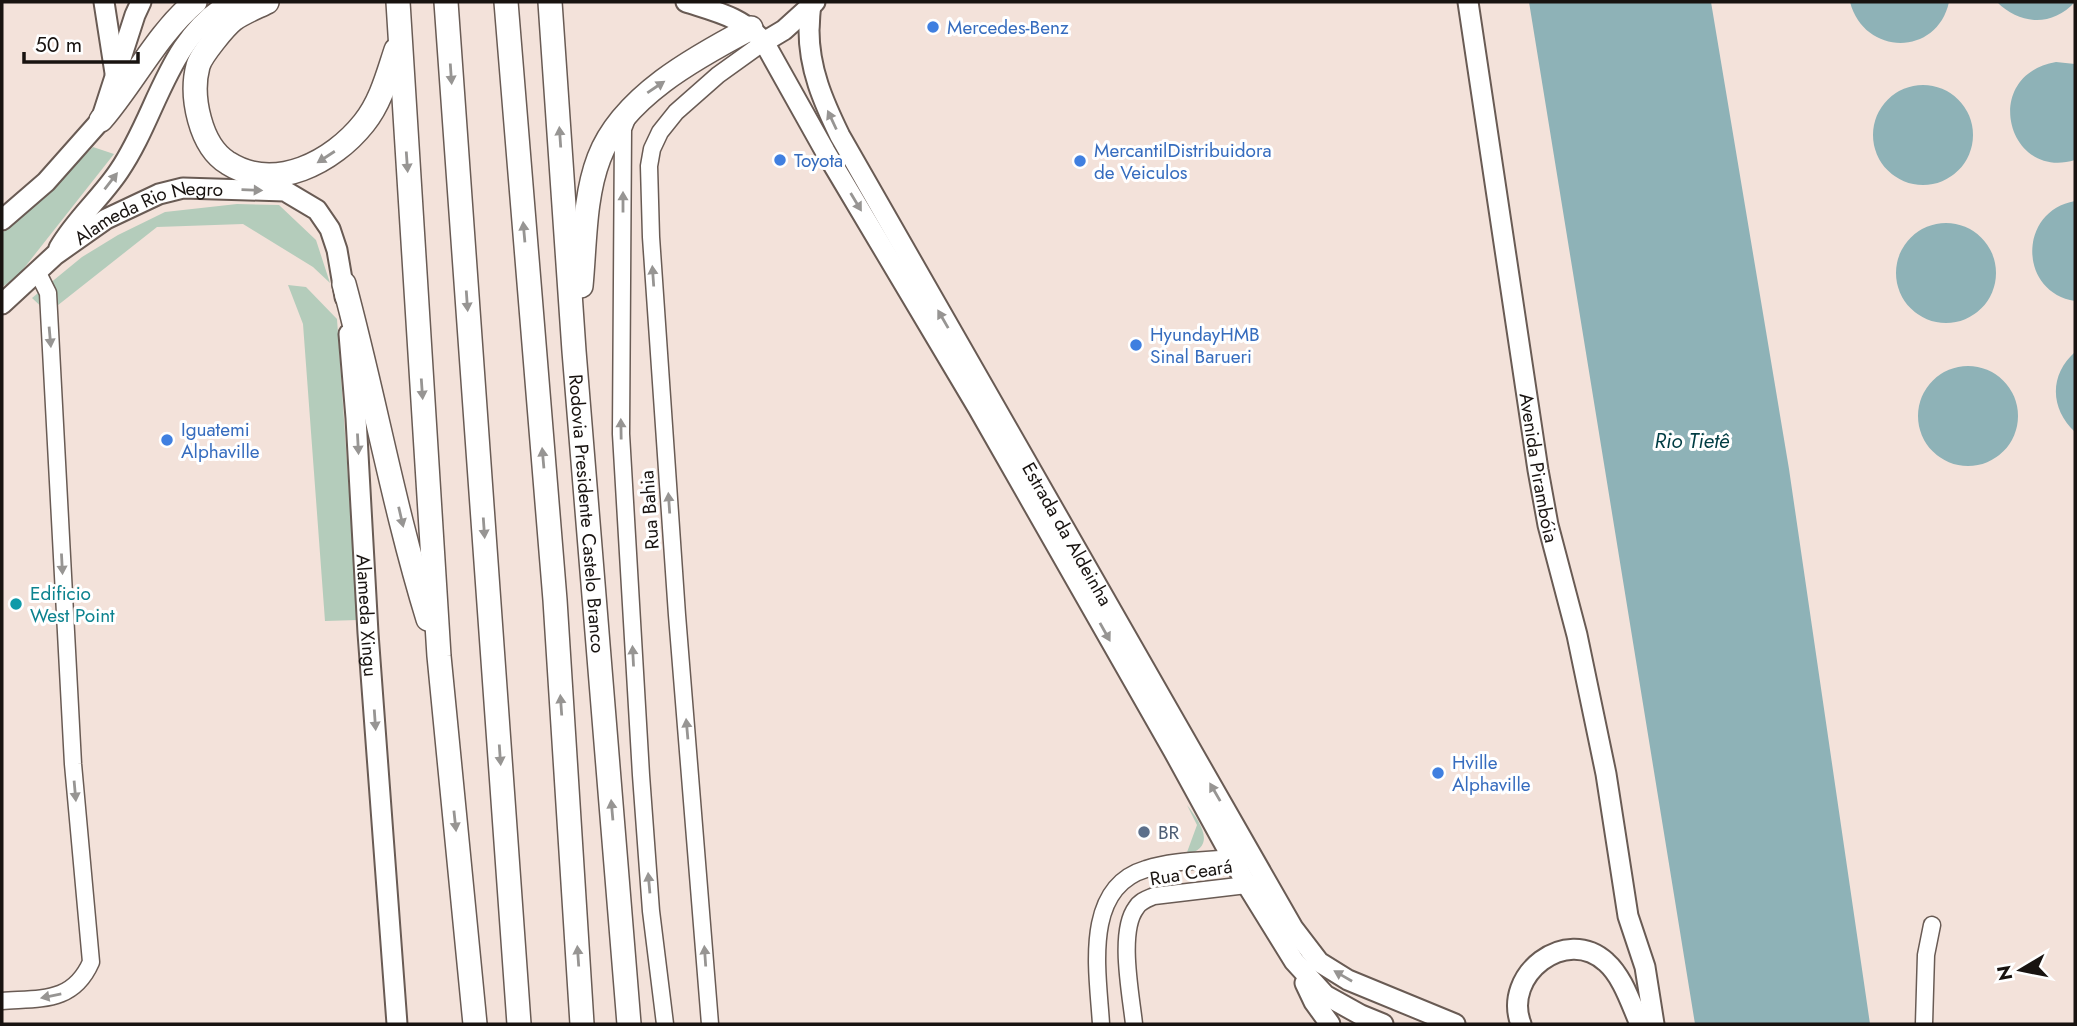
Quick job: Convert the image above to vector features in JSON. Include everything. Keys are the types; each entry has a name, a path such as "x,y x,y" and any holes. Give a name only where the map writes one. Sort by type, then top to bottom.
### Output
{"highway":[{"path":"106,114 161,36 195,2"},
{"path":"267,2 233,19 198,65 196,93 200,124 211,146 226,162 248,172 271,175 295,172 317,163 336,151 365,123 375,107 399,21"},
{"name":"Rodovia Presidente Castelo Branco","path":"506,2 555,600 582,1024"},
{"name":"Rodovia Presidente Castelo Branco","path":"550,2 574,352 629,1024"},
{"path":"446,4 519,1024"},
{"path":"399,21 439,656 475,1024"},
{"path":"574,352 591,187 598,159 609,135 631,108 657,86 722,44 758,35"},
{"path":"344,284 413,570 439,656"}],"main road":[{"path":"104,2 116,77"},
{"path":"2,220 46,182 106,114 141,2"},
{"path":"55,254 68,232 119,171 176,57 192,33 231,2"},
{"path":"687,2 737,19 758,35 783,30 813,4"},
{"name":"Avenida Pirambóia","path":"1468,2 1528,412 1548,526 1577,635 1606,774 1630,929"},
{"name":"Estrada da Aldeinha","path":"813,4 809,41 814,78 840,136 1243,857 1294,961 1325,995 1383,1024"},
{"name":"Estrada da Aldeinha","path":"758,35 786,78 825,151 1243,857"},
{"path":"786,78 814,78"},
{"name":"Alameda Rio Negro","path":"2,303 55,254 72,245 106,219 159,194 183,188 285,191 317,210"},
{"name":"Alameda Xingu","path":"317,210 330,229 344,284 356,418 369,646 397,1024"},
{"name":"Estrada da Aldeinha","path":"1256,883 1319,962 1348,980 1455,1024"},
{"path":"1630,929 1632,971 1640,1024"},
{"path":"1630,929 1645,967 1654,1024"},
{"path":"1521,1024 1517,1005 1518,992 1535,965 1546,956 1578,950 1592,952 1606,961 1618,976 1640,1024"},
{"path":"1294,961 1314,1002 1330,1024"}],"street":[{"name":"Rua Bahia","path":"710,1024 676,601 650,226 649,166 652,149 660,132 676,112 758,35"},
{"path":"631,108 623,129 621,434 640,775 651,911 665,1024"},
{"path":"2,1001 61,995 84,977 91,962 73,764 48,293 37,271"},
{"name":"Rua Ceará","path":"1101,1024 1097,953 1100,923 1114,889 1128,876 1147,868 1243,857"},
{"name":"Rua Ceará","path":"1134,1024 1128,947 1129,926 1134,909 1154,896 1256,883"},
{"path":"1924,1024 1926,955 1932,925"}],"green space":[{"path":"93,147 114,154 17,277 2,287 2,233 27,213"},
{"path":"237,204 279,205 316,240 330,283 313,267 243,224 157,227 48,313 32,298 82,257 118,235 165,212"},
{"path":"288,285 306,287 337,319 358,620 325,621 303,324"},
{"path":"1187,805 1201,826 1204,840 1196,851 1186,855 1197,825"}],"water":[{"name":"Rio Tietê","path":"1529,2 1711,2 1789,469 1870,1024 1695,1024"},
{"path":"1850,2 1949,2 1942,20 1930,33 1916,40 1900,43 1884,40 1870,33 1858,20"},
{"path":"1997,2 2075,2 2056,16 2036,20 2016,15"},
{"path":"2056,62 2075,64 2075,160 2052,162 2033,155 2019,142 2011,124 2011,104 2017,86 2032,71"},
{"path":"1923,85 1942,88 1959,99 1970,116 1973,135 1970,154 1959,171 1942,182 1923,185 1904,182 1887,171 1876,154 1873,135 1876,116 1887,99 1904,88"},
{"path":"2075,201 2075,301 2056,295 2043,283 2035,268 2032,251 2035,235 2043,220 2056,208"},
{"path":"1946,223 1965,226 1982,237 1993,254 1996,273 1993,292 1982,309 1965,320 1946,323 1927,320 1910,309 1899,292 1896,273 1899,254 1910,237 1927,226"},
{"path":"2075,352 2075,432 2061,413 2056,392 2061,371"},
{"path":"1968,366 1987,369 2004,380 2015,397 2018,416 2015,435 2004,452 1987,463 1968,466 1949,463 1932,452 1921,435 1918,416 1921,397 1932,380 1949,369"}],"place":[{"name":"Mercedes-Benz","path":"933,27"},
{"name":"Toyota","path":"780,160"},
{"name":"MercantilDistribuidora de Veiculos","path":"1080,161"},
{"name":"HyundayHMB Sinal Barueri","path":"1136,345"},
{"name":"Iguatemi Alphaville","path":"167,440"},
{"name":"Edificio West Point","path":"16,604"},
{"name":"Hville Alphaville","path":"1438,773"},
{"name":"BR","path":"1144,832"}]}
